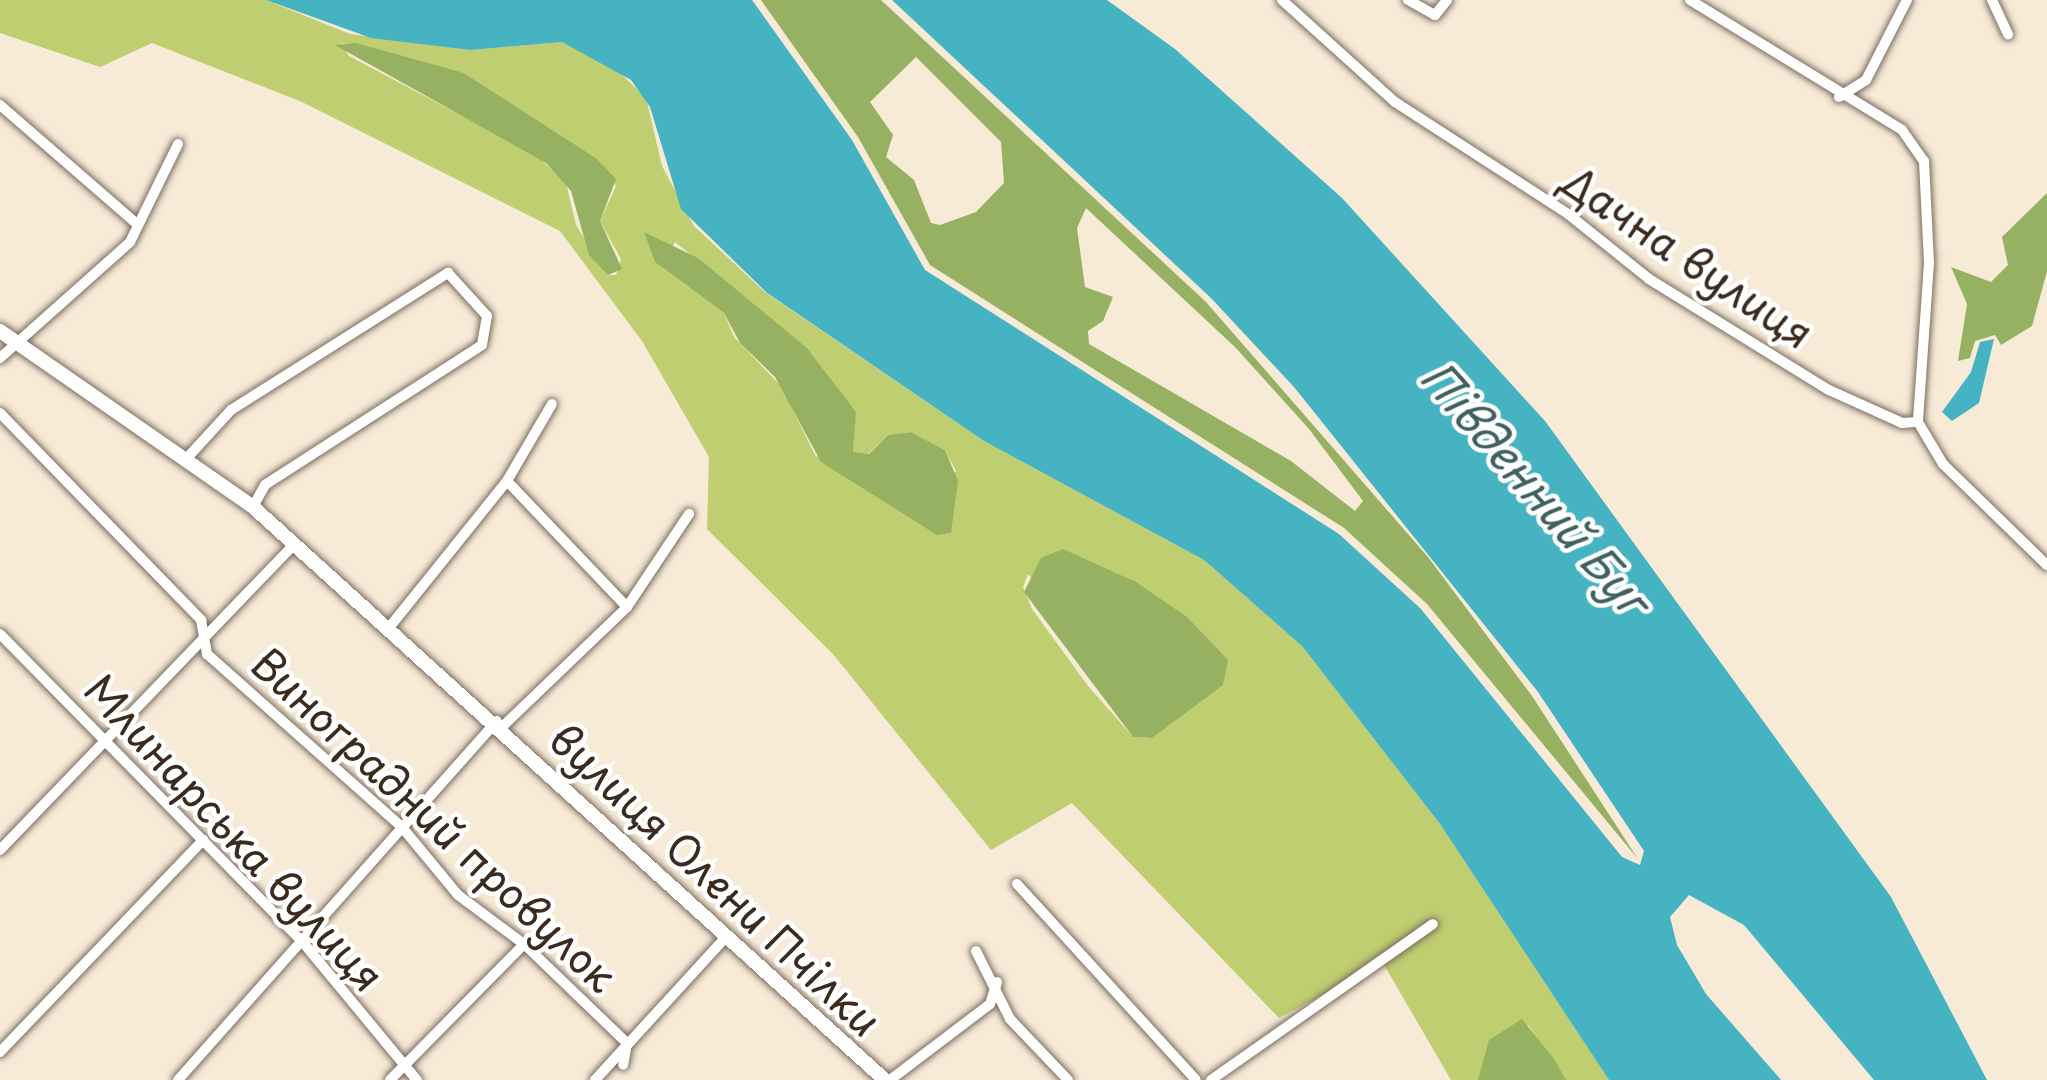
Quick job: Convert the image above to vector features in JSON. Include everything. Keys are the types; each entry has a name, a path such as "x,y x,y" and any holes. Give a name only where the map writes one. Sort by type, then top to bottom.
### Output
{"street":[{"name":"Дачна вулиця","path":"1282,0 1396,102 1568,214 1649,279 1829,391 1902,423 1918,422"},
{"path":"1408,0 1435,15 1448,0"},
{"path":"1690,0 1839,98 1902,130 1924,161 1929,263 1918,422 1943,464 2047,565"},
{"path":"1839,98 1867,80 1907,0"},
{"path":"1992,0 2008,34"},
{"path":"0,105 138,225"},
{"path":"0,358 130,242 178,144"},
{"path":"187,458 231,410 448,273 487,316 482,345 454,368 265,485 253,507"},
{"name":"вулиця Олени Пчілки","path":"0,331 253,507 500,724 727,938 888,1080"},
{"path":"388,629 507,481 552,404"},
{"name":"Виноградний провулок","path":"0,413 201,620 207,654 401,826 458,895 524,944 627,1043 623,1065"},
{"path":"507,481 627,607"},
{"name":"вулиця Олени Пчілки","path":"500,724 627,607 689,514"},
{"path":"0,850 294,545"},
{"name":"Млинарська вулиця","path":"0,634 302,940 417,1080"},
{"path":"178,1080 401,826 500,724"},
{"path":"0,1052 202,840"},
{"path":"1016,884 1196,1080"},
{"path":"1211,1080 1433,924"},
{"path":"595,1080 727,938"},
{"path":"390,1080 524,944"},
{"path":"976,951 998,982 1010,1019 1068,1080"},
{"path":"888,1080 990,1004 998,982"}],"green space":[{"path":"0,0 266,0 350,34 471,50 562,42 616,69 646,98 662,166 694,226 766,293 984,441 1204,560 1302,646 1440,824 1609,1080 1566,1080 1528,1025 1478,1080 1451,1080 1383,963 1279,1018 1072,803 991,850 833,654 707,529 709,457 642,341 560,231 302,102 152,43 100,67 0,33","holes":["341,43 464,73 596,158 616,186 600,221 621,259 616,275 608,275 576,225 566,183 536,155 349,56","675,242 807,348 855,412 853,452 868,454 888,435 911,432 945,450 956,471 915,520 815,455 781,386 734,337 724,313 663,268","1028,574 1169,723 1152,738 1133,737 1088,686 1032,609 1023,587"]},
{"path":"761,0 881,0 1206,302 1428,557 1532,696 1638,859 1427,604 1344,528 930,265 858,137","holes":["916,57 1001,142 1004,183 976,212 940,225 931,223 914,180 886,157 893,135 870,102","1086,208 1236,348 1309,429 1363,501 1355,511 1291,461 1089,344 1088,331 1103,321 1113,297 1085,287 1077,228"]},
{"path":"356,43 464,73 596,158 616,179 600,221 622,269 608,275 589,255 571,191 546,163 335,45"},
{"path":"2047,193 2047,271 2032,326 2001,345 1995,335 1975,341 1970,358 1958,361 1967,304 1951,267 1991,282 2008,265 2002,237"},
{"path":"644,232 698,258 807,348 856,412 853,452 869,454 888,435 911,432 945,450 958,481 951,533 937,535 821,462 775,377 740,343 724,313 655,262"},
{"path":"1063,549 1136,582 1187,617 1228,660 1223,685 1152,738 1133,737 1024,592 1041,558"},
{"path":"1522,1019 1566,1080 1478,1080 1489,1040"}],"water":[{"name":"Південний Буг","path":"266,0 752,0 852,140 925,270 1339,534 1421,609 1622,857 1640,865 1644,851 1538,692 1294,387 1211,298 892,0 1107,0 1175,49 1342,198 1545,421 1891,897 1987,1080 1874,1080 1744,925 1689,895 1670,917 1677,945 1706,994 1781,1080 1609,1080 1440,824 1302,646 1204,560 984,441 767,293 681,209 650,107 631,80 562,42 471,50 371,38"},
{"path":"1994,339 1979,403 1952,421 1942,412 1971,372 1980,342"}]}
